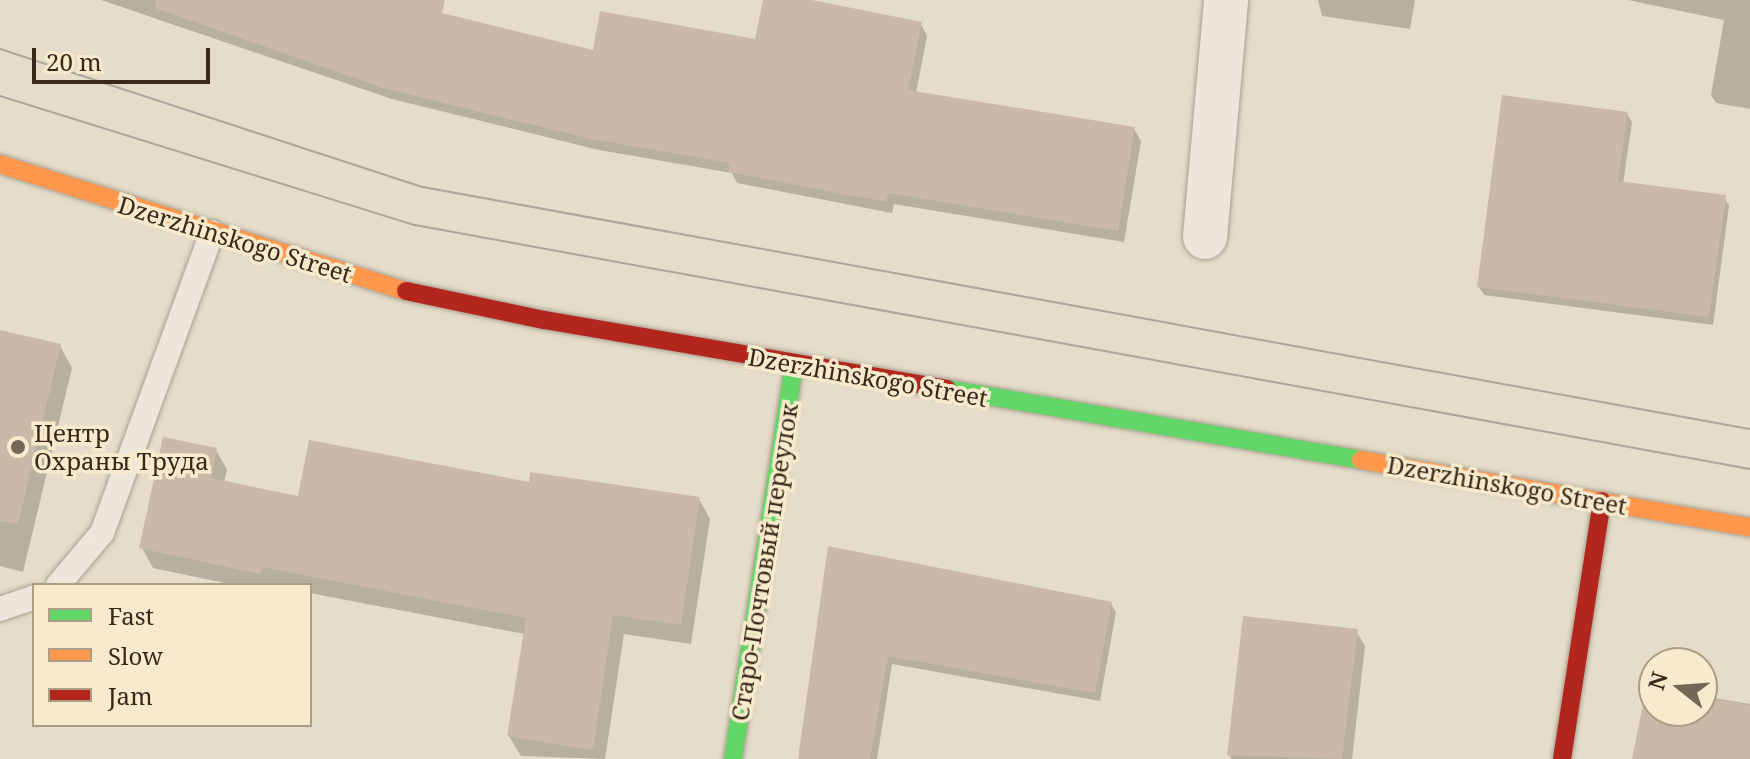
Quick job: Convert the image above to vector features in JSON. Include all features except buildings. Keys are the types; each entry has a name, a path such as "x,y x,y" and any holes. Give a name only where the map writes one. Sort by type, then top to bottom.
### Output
{"main road":[{"name":"Dzerzhinskogo Street","path":"0,164 384,286 794,365 1750,527"},
{"name":"Старо-Почтовый переулок","path":"733,759 794,365"},
{"path":"1562,759 1602,501"}],"street":[{"path":"1205,237 1226,0"}],"lane":[{"path":"60,583 102,533 212,232"},
{"path":"0,609 32,598"}],"tram line":[{"path":"0,49 423,187 1750,429"},
{"path":"0,96 415,225 1750,469"}],"traffic: fast":[{"path":"733,759 794,365"},
{"path":"947,389 1361,460"}],"traffic: slow":[{"path":"0,164 406,291"},
{"path":"1361,460 1750,527"}],"traffic: jam":[{"path":"406,291 544,320 947,389"},
{"path":"1562,759 1602,501"}],"place":[{"name":"Центр Охраны Труда","path":"18,447"}]}
